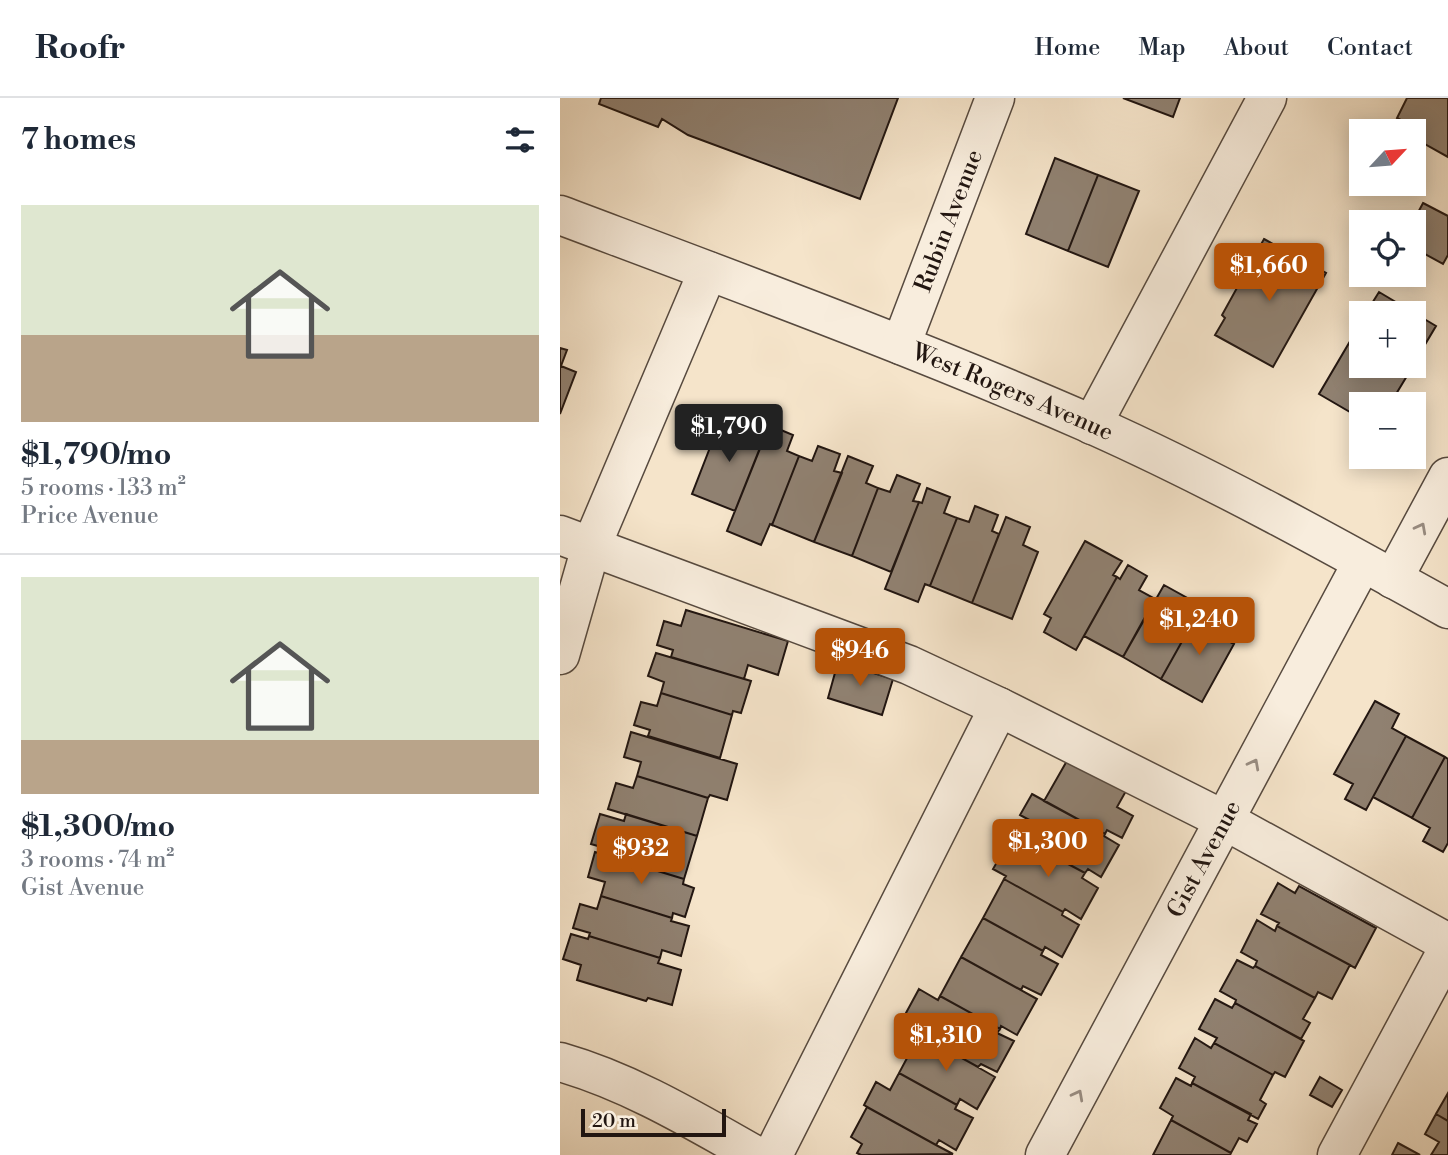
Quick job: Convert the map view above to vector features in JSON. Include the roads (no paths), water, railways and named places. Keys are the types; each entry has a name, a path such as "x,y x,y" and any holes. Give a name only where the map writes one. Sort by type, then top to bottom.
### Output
{"street":[{"name":"Rubin Avenue","path":"901,345 995,98"},
{"path":"1092,425 1268,98"},
{"name":"West Rogers Avenue","path":"560,215 901,345 1092,425 1223,486 1448,609"},
{"path":"560,655 576,541 708,271"},
{"name":"Gist Avenue","path":"1045,1155 1224,820 1378,571 1448,477"},
{"path":"576,541 909,664 1224,820 1448,943"},
{"path":"773,1155 999,707"},
{"path":"1337,1155 1448,949"},
{"path":"560,1062 578,1067 666,1105 755,1155"}]}
